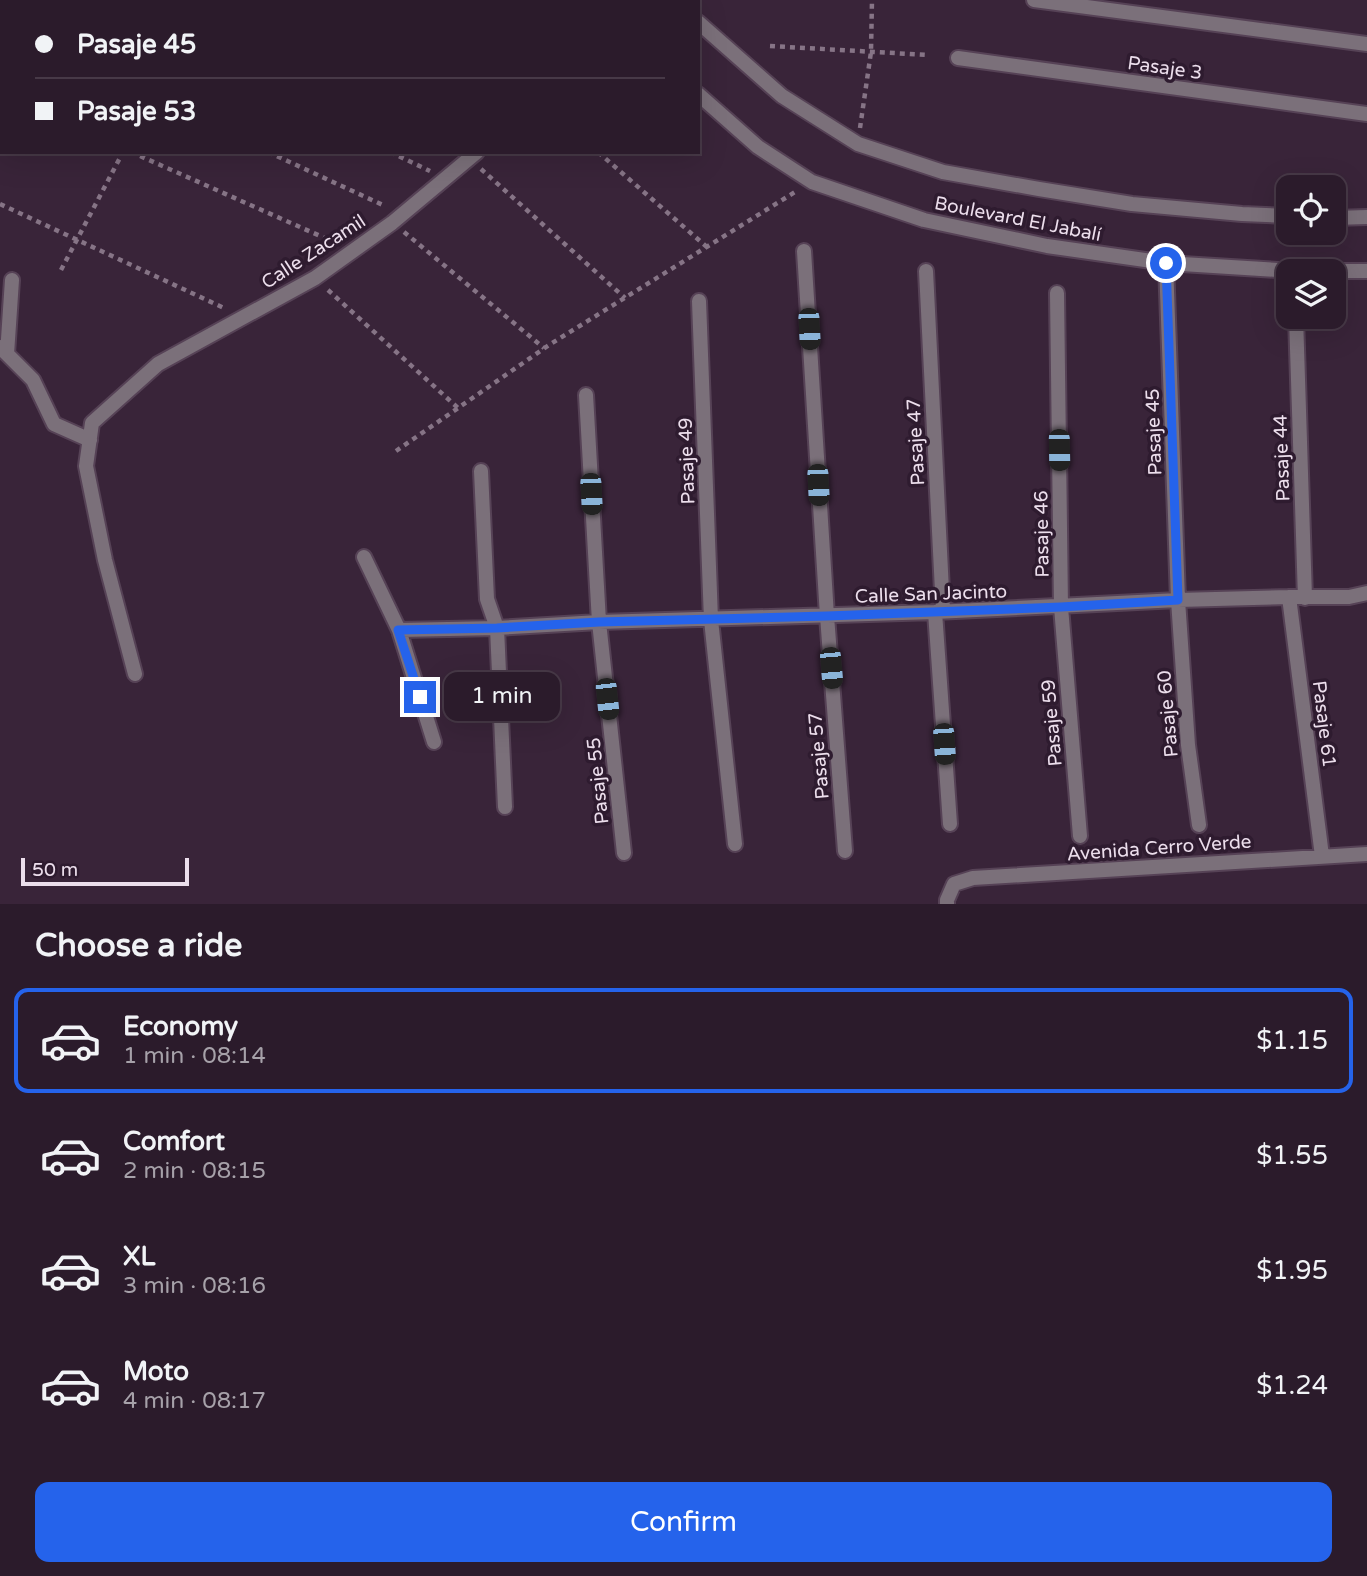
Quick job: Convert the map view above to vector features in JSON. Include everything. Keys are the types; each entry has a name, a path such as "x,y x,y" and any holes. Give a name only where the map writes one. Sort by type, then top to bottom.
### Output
{"street":[{"path":"1034,0 1367,44"},
{"name":"Boulevard El Jabalí","path":"700,24 782,96 858,144 943,172 1039,190 1132,204 1276,215"},
{"name":"Pasaje 3","path":"958,58 1367,114"},
{"name":"Boulevard El Jabalí","path":"700,96 758,147 812,182 924,220 1047,246 1166,263 1294,271 1367,271"},
{"name":"Calle Zacamil","path":"90,440 92,423 158,364 315,278 398,218 474,156"},
{"path":"1346,218 1367,217"},
{"name":"Pasaje 57","path":"804,251 845,851"},
{"name":"Pasaje 45","path":"1166,263 1178,600"},
{"name":"Pasaje 47","path":"926,271 950,824"},
{"path":"12,281 3,350 33,380 54,424 90,440 86,466 105,560 135,674"},
{"name":"Pasaje 46","path":"1057,293 1061,607"},
{"name":"Pasaje 49","path":"699,301 711,620 735,844"},
{"name":"Pasaje 44","path":"1296,329 1305,598"},
{"name":"Pasaje 55","path":"586,395 599,622 624,853"},
{"path":"481,471 487,600 497,628 505,807"},
{"path":"364,556 398,630 434,742"},
{"name":"Calle San Jacinto","path":"398,630 1061,607 1178,600 1349,597 1367,593"},
{"name":"Pasaje 61","path":"1289,597 1322,856"},
{"name":"Pasaje 60","path":"1178,600 1188,745 1199,825"},
{"name":"Pasaje 59","path":"1061,607 1080,836"},
{"name":"Avenida Cerro Verde","path":"947,904 954,884 974,878 1367,854"}],"path":[{"path":"858,144 871,52 872,0"},
{"path":"770,46 928,55"},
{"path":"61,270 122,154"},
{"path":"135,154 353,251"},
{"path":"272,154 398,218 544,348"},
{"path":"394,154 446,179"},
{"path":"600,154 708,248"},
{"path":"474,156 625,298"},
{"path":"396,451 544,348 812,182"},
{"path":"0,204 244,317"},
{"path":"315,278 458,408"}],"route":[{"path":"420,697 398,630 1061,607 1178,600 1166,263"}]}
